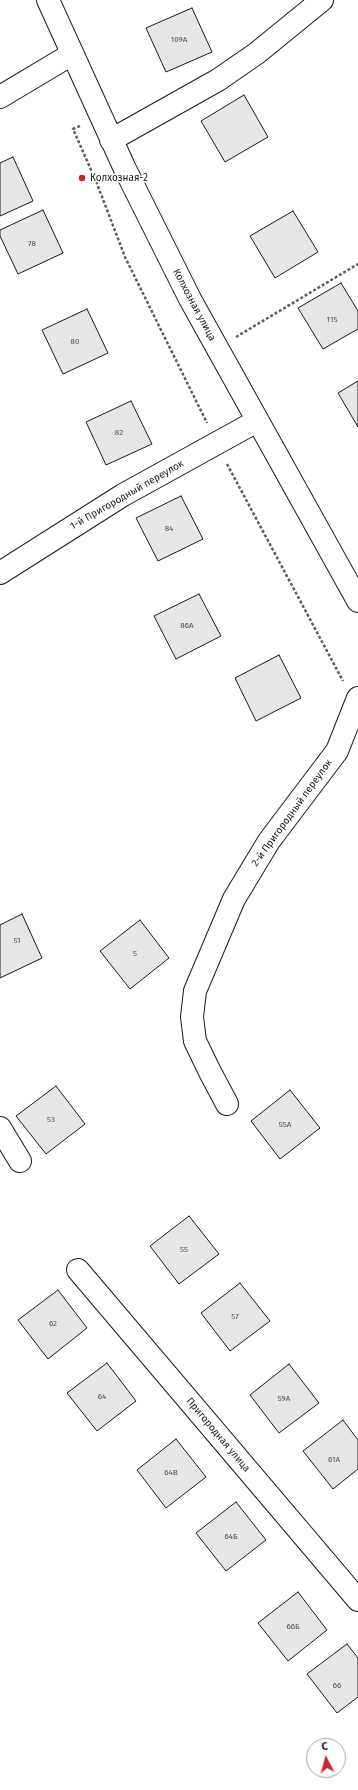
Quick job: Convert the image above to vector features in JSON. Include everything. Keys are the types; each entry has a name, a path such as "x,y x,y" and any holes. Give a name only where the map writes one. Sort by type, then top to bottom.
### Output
{"street":[{"name":"Колхозная улица","path":"48,0 111,140 157,234 217,348 358,601"},
{"path":"111,140 231,71 258,53 322,0"},
{"path":"0,97 72,54"},
{"name":"1-й Пригородный переулок","path":"0,573 123,495 257,421"},
{"name":"2-й Пригородный переулок","path":"227,1104 196,1041 192,1017 195,991 234,899 269,841 337,751 357,701"},
{"path":"0,1128 20,1162"},
{"name":"Пригородная улица","path":"78,1270 358,1600"}],"path":[{"path":"100,116 73,129 96,181 125,257 216,444 357,701"},
{"path":"217,348 358,264"}],"building":[{"path":"192,8 212,52 166,72 146,28"},
{"path":"244,95 268,137 225,162 201,121"},
{"path":"13,157 33,201 0,216 0,163"},
{"path":"43,210 63,253 18,274 0,236 0,230"},
{"path":"293,211 318,252 275,278 250,236"},
{"path":"341,283 358,311 358,329 323,349 298,308"},
{"path":"87,309 108,353 63,374 42,330"},
{"path":"358,381 358,427 338,393"},
{"path":"131,401 152,444 106,465 86,422"},
{"path":"181,496 203,539 158,561 136,518"},
{"path":"199,594 221,636 176,659 154,616"},
{"path":"279,655 301,698 256,721 235,678"},
{"path":"22,914 42,958 0,978 0,925"},
{"path":"140,920 169,958 130,989 100,951"},
{"path":"56,1086 85,1124 46,1154 16,1116"},
{"path":"290,1090 320,1128 280,1159 251,1121"},
{"path":"189,1216 219,1254 179,1284 150,1246"},
{"path":"240,1283 270,1321 230,1351 201,1313"},
{"path":"58,1290 87,1328 48,1359 18,1320"},
{"path":"107,1363 136,1401 97,1431 67,1393"},
{"path":"289,1364 319,1403 279,1433 250,1395"},
{"path":"343,1420 358,1440 358,1469 333,1489 303,1451"},
{"path":"176,1439 206,1477 166,1508 137,1470"},
{"path":"236,1502 266,1540 226,1571 196,1533"},
{"path":"298,1592 327,1630 288,1661 258,1623"},
{"path":"347,1644 358,1658 358,1697 337,1713 307,1674"}],"place":[{"name":"Колхозная-2","path":"82,178"}]}
